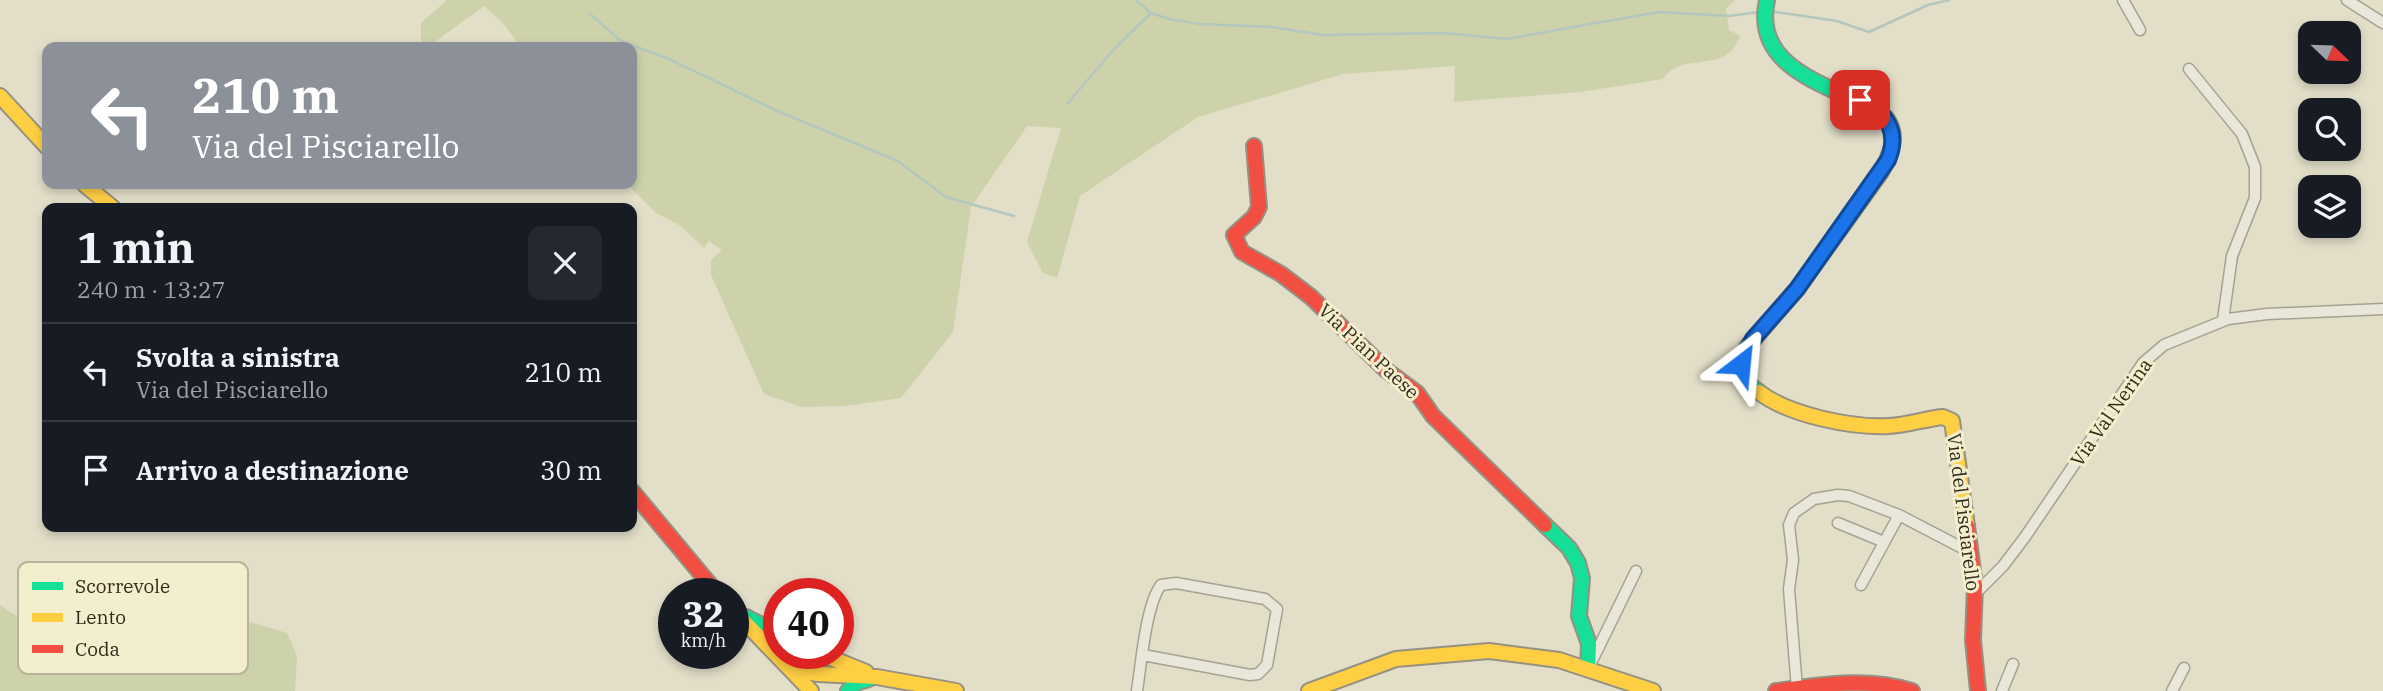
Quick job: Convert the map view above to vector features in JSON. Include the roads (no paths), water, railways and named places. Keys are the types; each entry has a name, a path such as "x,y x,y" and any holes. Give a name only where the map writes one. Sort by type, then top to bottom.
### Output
{"street":[{"path":"2123,0 2140,30"},
{"path":"2347,0 2383,23"},
{"name":"Via del Pisciarello","path":"1765,9 1769,42 1788,65 1812,82 1877,109 1889,122 1893,143 1881,172 1806,277 1747,348 1742,360 1742,372 1761,394 1799,412 1878,426 1942,417 1950,420 1954,427 1975,594 1973,640 1978,691"},
{"path":"2189,69 2242,134 2255,167 2255,198 2232,256 2222,320"},
{"path":"1,100 42,142"},
{"name":"Via Pian Paese","path":"1254,146 1259,207 1254,217 1234,235 1237,247 1245,255 1282,274 1297,286 1390,374 1416,391 1437,421 1571,551 1582,578 1579,615 1589,644 1588,669"},
{"path":"91,189 107,203"},
{"name":"Via Val Nerina","path":"1975,594 2025,537 2149,356 2164,345 2222,320 2258,314 2383,309"},
{"path":"1797,689 1789,594 1793,556 1789,528 1792,516 1812,500 1838,495 1899,515 1970,552"},
{"path":"637,497 704,578"},
{"path":"1861,584 1899,515"},
{"path":"1838,523 1884,542"},
{"path":"1588,669 1636,571"},
{"path":"1137,691 1143,655 1154,596 1164,583 1265,599 1277,609 1267,665 1258,674 1250,675 1143,655"},
{"path":"749,626 763,641"},
{"path":"1309,691 1383,662 1479,651 1553,658 1653,691"},
{"path":"2002,691 2013,664"},
{"path":"854,667 877,677"},
{"path":"2172,691 2184,668"},
{"path":"791,669 818,674 877,677 956,691"},
{"path":"791,669 811,691"},
{"path":"848,691 859,681 877,677"},
{"path":"1776,691 1867,681 1912,691"}],"waterway":[{"path":"1136,0 1151,13 1200,24 1272,27 1323,35 1444,33 1506,39 1659,12 1729,16 1759,12"},
{"path":"1769,11 1837,21 1869,32 1928,5 1949,0"},
{"path":"590,14 624,42"},
{"path":"1067,104 1115,48 1150,14"},
{"path":"637,47 669,59 775,110 898,161 946,197 1014,216"}]}
